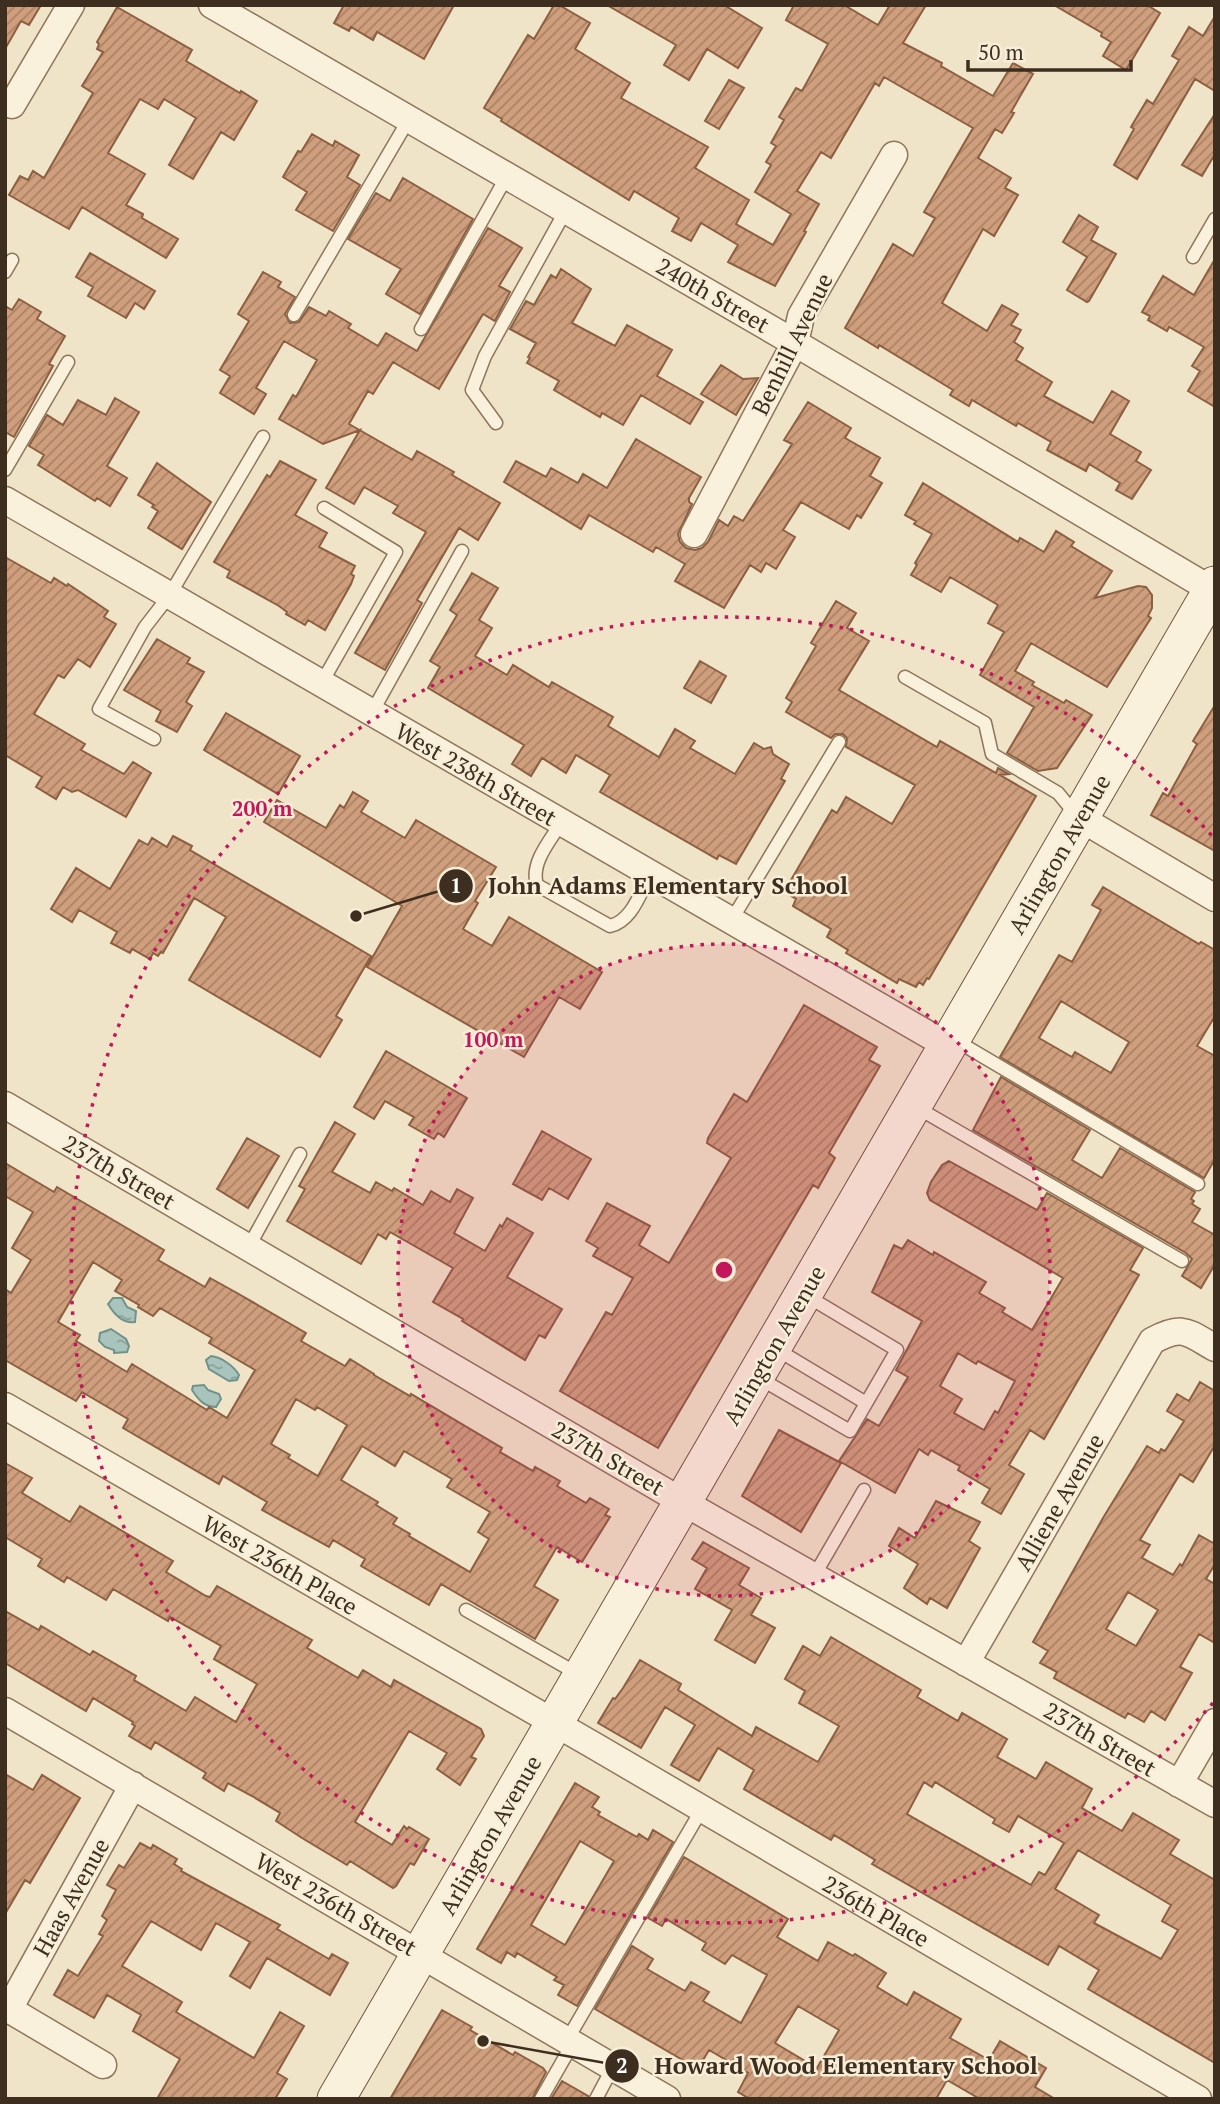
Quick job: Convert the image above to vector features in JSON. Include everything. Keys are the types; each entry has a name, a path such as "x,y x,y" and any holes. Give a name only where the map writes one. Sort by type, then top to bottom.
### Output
{"main road":[{"name":"Arlington Avenue","path":"336,2099 1213,588"}],"street":[{"path":"12,105 71,5"},
{"name":"240th Street","path":"212,5 1213,588"},
{"name":"Benhill Avenue","path":"694,534 795,343 801,316 894,155"},
{"name":"West 238th Street","path":"5,500 650,875 950,1042"},
{"path":"1080,818 1215,898"},
{"name":"237th Street","path":"5,1105 683,1502 1215,1804"},
{"name":"Alliene Avenue","path":"966,1662 1152,1341 1169,1332 1185,1331 1215,1348"},
{"name":"West 236th Place","path":"5,1406 555,1723"},
{"name":"West 236th Street","path":"5,1711 667,2099"},
{"path":"1180,1784 1215,1722"},
{"name":"236th Place","path":"555,1723 1198,2099"},
{"name":"Haas Avenue","path":"7,2008 133,1785"},
{"path":"7,2008 103,2065"}],"lane":[{"path":"294,315 409,120"},
{"path":"421,329 507,176"},
{"path":"496,424 472,390 485,356 566,210"},
{"path":"1193,257 1215,219"},
{"path":"5,470 68,362"},
{"path":"154,739 99,709 145,627 169,596 263,437"},
{"path":"321,685 396,552 324,508"},
{"path":"371,714 462,551"},
{"path":"905,677 985,723 992,754 1058,793 1080,818"},
{"path":"731,921 839,742"},
{"path":"561,823 536,864 534,876 537,885 610,926 622,922 627,916 650,875"},
{"path":"950,1042 1198,1184"},
{"path":"913,1105 1182,1261"},
{"path":"248,1248 300,1154"},
{"path":"764,1362 850,1431 897,1350 803,1294"},
{"path":"764,1362 866,1403"},
{"path":"814,1576 864,1490"},
{"path":"466,1609 582,1676"},
{"path":"541,2099 570,2042 702,1809"},
{"path":"596,2099 613,2067"}],"water":[{"path":"113,1298 122,1298 127,1307 136,1311 135,1322 123,1320 116,1315 108,1304"},
{"path":"111,1329 126,1339 129,1346 127,1352 114,1353 114,1350 99,1341 100,1333"},
{"path":"211,1356 234,1368 239,1375 237,1380 229,1381 209,1369 206,1360"},
{"path":"204,1385 208,1390 219,1394 221,1399 216,1407 205,1404 192,1390 193,1386"}],"building":[{"path":"5,5 41,5 29,25 21,21 5,49"},
{"path":"344,5 454,5 424,59 377,32 373,40 351,27 349,31 334,23"},
{"path":"554,5 559,5 590,23 575,49 630,83 621,98 708,147 695,168 749,200 736,224 773,245 791,214 755,192 771,165 766,162 776,146 771,143 784,120 779,117 796,88 802,91 828,44 786,20 794,5 844,5 878,25 890,5 926,5 903,43 942,63 941,66 993,96 1013,63 1033,74 1002,133 995,129 978,158 1011,178 1005,188 1018,195 994,236 983,229 942,303 987,331 1002,305 1018,314 1011,325 1021,330 1014,342 1023,348 1016,360 1052,382 1044,396 1093,423 1112,391 1129,401 1110,434 1141,452 1136,461 1151,470 1132,499 1116,490 1120,483 1089,464 1086,471 1047,450 1051,442 1018,423 1016,426 972,400 969,406 950,395 953,390 879,345 878,348 845,328 893,244 913,256 935,218 924,212 973,128 884,77 879,86 875,83 831,158 821,152 797,191 819,204 775,286 728,262 738,245 701,223 691,241 672,231 679,218 634,191 629,200 484,108 528,35 534,39"},
{"path":"607,5 724,5 762,28 738,68 707,49 689,80 664,65 676,45"},
{"path":"1054,5 1147,5 1160,13 1126,70 1103,56 1111,42 1101,36 1102,33"},
{"path":"117,7 192,50 186,61 257,101 234,140 221,132 193,179 169,165 196,118 164,99 158,109 140,99 108,153 145,174 126,205 143,214 142,218 178,239 166,258 82,207 69,229 9,195 20,176 28,180 33,171 44,178 93,93 82,86 103,52 97,49 97,42"},
{"path":"1215,16 1215,91 1195,79 1137,179 1114,165 1134,129 1131,127 1147,100 1153,104 1179,60 1172,56 1189,27 1203,36"},
{"path":"729,80 744,88 719,129 705,121"},
{"path":"1215,114 1215,154 1202,176 1182,165"},
{"path":"312,134 333,146 335,141 359,155 347,177 360,185 333,231 296,210 307,192 283,177 298,151 301,152"},
{"path":"403,178 473,219 420,314 386,294 401,269 348,239 376,193 390,201"},
{"path":"1079,215 1098,227 1091,240 1116,254 1087,302 1067,290 1087,257 1063,242"},
{"path":"488,228 522,248 499,286 510,292 495,321 483,314 439,389 393,362 373,394 368,391 349,424 360,430 323,444 279,419 293,395 296,397 317,360 284,341 256,388 266,394 254,414 220,393 230,376 220,370 249,321 238,314 263,272 281,282 278,287 295,297 285,314 290,323 299,322 309,307 326,316 329,311 351,324 348,328 378,346 386,333 417,351"},
{"path":"90,253 155,291 144,309 135,303 126,318 88,296 93,287 76,277"},
{"path":"1215,259 1215,407 1188,391 1200,371 1192,366 1204,347 1169,327 1167,331 1148,320 1150,316 1142,312 1163,276 1194,295"},
{"path":"561,269 591,289 572,323 615,346 627,325 672,350 657,376 703,402 690,424 641,395 623,425 602,413 600,417 554,390 559,381 527,363 536,343 510,329 526,301 534,305 551,275 556,278"},
{"path":"19,299 41,312 37,319 65,336 49,364 53,366 14,437 5,432 5,306 12,310"},
{"path":"721,365 743,379 758,378 736,415 701,394"},
{"path":"115,398 139,412 107,466 127,478 110,506 97,498 95,501 38,465 44,455 29,446 47,415 63,425 78,400 106,415"},
{"path":"808,402 851,428 845,438 880,458 870,476 882,483 861,518 857,515 849,529 801,502 783,530 795,537 776,569 766,563 761,572 750,565 724,608 675,581 685,564 656,547 653,552 589,515 581,529 504,482 516,461 546,477 551,468 578,483 583,474 607,488 636,439 701,477 689,498 692,504 678,534 680,542 686,548 695,550 708,542 719,520 728,526 734,516 743,521 792,444 784,440"},
{"path":"360,430 412,460 417,451 500,503 478,540 459,528 417,600 422,603 385,670 355,653 426,532 393,513 398,506 364,487 354,504 326,488"},
{"path":"280,461 316,480 295,515 327,533 319,547 355,566 351,574 354,576 351,584 325,630 308,620 305,625 286,614 279,606 227,577 230,571 214,562 267,475 270,477"},
{"path":"157,463 211,502 182,549 148,528 158,511 152,507 154,505 138,495"},
{"path":"923,483 1018,542 1020,538 1044,552 1056,531 1074,542 1071,546 1112,571 1095,598 1138,586 1146,587 1152,595 1152,608 1148,616 1151,618 1107,687 1031,643 1015,671 1034,682 1032,685 1092,715 1057,768 1038,771 1007,753 1034,707 980,675 1004,632 988,623 998,605 950,577 941,592 911,575 932,534 914,524 916,521 905,515"},
{"path":"5,557 51,583 54,578 67,586 68,584 108,611 104,617 116,624 90,667 78,659 64,678 58,675 34,714 85,744 81,750 124,774 133,762 151,773 126,817 78,790 72,792 63,787 56,799 36,787 42,777 5,755"},
{"path":"472,573 498,588 479,620 492,628 475,656 507,675 513,665 549,687 552,682 613,717 608,726 659,757 675,729 695,741 690,748 735,774 754,743 764,749 771,747 773,754 789,764 781,779 785,781 736,864 719,855 717,859 600,792 610,775 576,755 566,773 542,758 531,776 512,764 524,745 428,688 440,667 430,661 457,615 450,610"},
{"path":"836,601 856,613 847,628 869,641 839,690 937,747 940,741 996,773 998,768 1009,774 1000,775 1036,796 929,979 927,978 923,985 919,982 916,987 899,979 897,983 846,953 848,950 827,937 831,929 793,906 796,899 784,892 832,810 837,813 846,797 892,824 915,785 846,747 847,738 843,734 835,734 831,738 786,712 792,702 786,698 816,646 811,643"},
{"path":"157,639 190,658 187,663 204,672 186,702 192,706 177,732 156,721 161,711 124,690"},
{"path":"700,661 726,676 711,703 684,688"},
{"path":"1215,705 1215,851 1151,815 1163,793 1168,796 1197,744 1193,741"},
{"path":"226,713 300,756 278,794 204,750"},
{"path":"353,792 368,801 361,812 405,838 416,820 496,867 475,901 478,903 463,929 492,946 509,917 602,972 580,1009 559,997 524,1057 367,967 402,906 264,822 277,800 326,828 340,805 344,808"},
{"path":"173,836 192,846 190,850 371,956 336,1016 342,1020 320,1057 189,980 226,917 194,898 163,953 158,956 153,953 150,959 132,949 130,953 111,943 117,932 79,910 72,922 51,909 76,868 110,889 139,840 148,845 152,838 167,847"},
{"path":"1103,887 1199,944 1201,942 1215,950 1215,1016 1197,1046 1215,1056 1215,1159 1204,1178 1000,1057 1059,955 1072,962 1101,910 1092,905","holes":["1061,1001 1129,1042 1111,1073 1075,1052 1072,1057 1039,1038"]},
{"path":"804,1005 877,1047 869,1060 880,1066 829,1153 835,1158 818,1188 813,1185 658,1448 560,1391 606,1312 612,1315 633,1278 593,1256 598,1248 586,1241 607,1203 650,1226 639,1245 669,1263 731,1158 707,1143 708,1138 734,1094 747,1102"},
{"path":"386,1051 467,1098 444,1137 438,1133 434,1139 409,1125 414,1117 385,1101 374,1119 354,1107"},
{"path":"1001,1077 1090,1130 1072,1160 1102,1178 1120,1148 1195,1192 1191,1199 1194,1201 1192,1204 1200,1209 1192,1222 1215,1235 1215,1264 1201,1288 1182,1276 1192,1259 1186,1253 973,1130"},
{"path":"335,1122 355,1134 332,1172 370,1193 376,1182 392,1191 394,1188 423,1205 431,1191 450,1202 457,1189 473,1198 454,1233 485,1251 507,1218 533,1233 507,1277 562,1309 545,1338 539,1335 525,1360 433,1302 453,1268 390,1232 386,1239 378,1234 361,1264 287,1221 305,1189 299,1186"},
{"path":"542,1131 591,1159 568,1199 549,1188 542,1200 513,1184"},
{"path":"247,1138 279,1156 248,1208 217,1189"},
{"path":"949,1161 1037,1210 1047,1193 1143,1248 1130,1270 1139,1275 1044,1439 1030,1430 1009,1465 1024,1474 1001,1514 982,1503 990,1489 958,1470 960,1466 931,1450 928,1455 919,1449 895,1493 839,1461 867,1419 879,1426 908,1377 896,1370 922,1321 872,1292 894,1245 902,1249 908,1240 986,1282 979,1293 1005,1308 1002,1312 1032,1330 1063,1278 930,1200 927,1193 942,1165","holes":["958,1353 976,1364 978,1361 1015,1381 998,1413 995,1411 984,1430 954,1413 962,1399 940,1386"]},
{"path":"5,1163 54,1192 57,1187 164,1250 158,1260 205,1287 210,1278 306,1333 301,1341 345,1366 350,1359 502,1448 500,1452 533,1471 535,1467 560,1481 557,1486 586,1503 590,1498 609,1509 605,1515 610,1517 582,1562 557,1547 534,1586 558,1600 535,1639 441,1584 429,1605 361,1566 365,1559 333,1540 329,1547 262,1510 267,1502 223,1476 219,1484 123,1428 128,1419 82,1392 76,1401 5,1360 5,1289 11,1293 31,1260 12,1248 33,1212 5,1196","holes":["93,1262 122,1280 115,1291 139,1305 138,1307 153,1316 160,1308 212,1338 209,1343 255,1370 227,1418 209,1407 207,1410 132,1364 127,1372 76,1341 80,1335 58,1322","296,1399 315,1410 317,1407 347,1425 318,1476 271,1444","362,1446 395,1466 404,1451 452,1479 447,1487 490,1512 478,1532 489,1539 470,1572 409,1536 410,1534 393,1524 397,1518 376,1505 378,1502 341,1480"]},
{"path":"1200,1382 1215,1391 1215,1445 1193,1482 1180,1474 1140,1540 1150,1545 1142,1558 1173,1575 1180,1564 1182,1566 1199,1535 1215,1544 1215,1564 1206,1579 1215,1584 1215,1643 1199,1634 1180,1667 1192,1673 1165,1720 1151,1711 1144,1722 1128,1713 1125,1718 1054,1678 1057,1672 1040,1663 1048,1651 1033,1642 1147,1446 1159,1453 1161,1449 1165,1451 1184,1421 1167,1411 1177,1394 1189,1401","holes":["1128,1592 1158,1610 1136,1646 1106,1629"]},
{"path":"779,1430 841,1463 801,1532 742,1496"},
{"path":"5,1463 32,1478 22,1493 70,1522 80,1506 173,1561 166,1572 206,1596 210,1597 217,1586 312,1640 307,1648 358,1678 363,1670 391,1687 394,1680 481,1729 484,1736 471,1757 476,1759 460,1785 437,1769 447,1753 409,1731 355,1822 392,1845 404,1826 429,1839 414,1865 410,1863 396,1886 393,1888 350,1861 347,1865 302,1838 276,1821 280,1813 252,1796 228,1783 224,1791 203,1778 206,1773 155,1742 151,1749 129,1736 135,1726 133,1722 93,1698 86,1711 5,1663 5,1611 39,1630 41,1626 90,1655 93,1651 136,1676 134,1680 186,1711 195,1697 236,1722 257,1684 214,1659 221,1646 170,1617 168,1621 113,1589 106,1600 67,1577 64,1582 38,1566 42,1559 5,1537"},
{"path":"936,1501 980,1522 969,1541 980,1548 947,1608 930,1598 927,1604 904,1588 918,1564 889,1546 899,1528 915,1538"},
{"path":"703,1542 749,1568 739,1585 761,1598 751,1615 775,1628 755,1663 715,1640 732,1610 695,1589 707,1568 692,1559"},
{"path":"831,1637 921,1690 917,1697 958,1721 962,1713 1007,1739 997,1757 1036,1779 1046,1762 1092,1789 1082,1808 1122,1831 1133,1813 1179,1840 1170,1854 1215,1880 1215,2063 1088,1989 1099,1970 1059,1946 1048,1965 872,1864 875,1860 834,1835 831,1840 744,1789 754,1770 718,1748 699,1781 671,1765 695,1725 665,1707 641,1748 598,1723 640,1660 681,1684 678,1690 752,1736 756,1727 818,1762 839,1726 799,1703 805,1691 785,1679 803,1646 820,1656","holes":["924,1782 932,1787 935,1782 995,1819 993,1823 1009,1832 1018,1816 1064,1843 1045,1875 1039,1872 1031,1885 907,1814","1078,1850 1171,1905 1162,1921 1178,1930 1161,1959 1094,1923 1099,1915 1055,1889"]},
{"path":"5,1774 33,1790 42,1775 80,1798 30,1883 25,1880 5,1914"},
{"path":"575,1783 599,1797 592,1807 600,1812 598,1815 637,1837 639,1834 648,1840 653,1830 673,1842 577,2006 558,1995 564,1985 554,1980 557,1977 517,1953 515,1957 507,1952 501,1963 477,1949","holes":["580,1841 614,1861 565,1945 531,1925"]},
{"path":"140,1843 151,1849 153,1845 177,1859 174,1864 182,1869 181,1871 280,1925 277,1929 329,1959 332,1954 348,1963 330,1995 267,1958 250,1988 230,1976 250,1942 216,1923 201,1950 151,1921 122,1966 182,2002 176,2012 254,2058 280,2012 304,2026 277,2073 287,2079 275,2099 157,2099 180,2059 133,2031 141,2015 107,1995 94,2018 54,1995 68,1970 78,1976 103,1936 99,1934 107,1920 102,1916 116,1890 107,1885 119,1865 124,1868"},
{"path":"684,1857 788,1919 777,1937 818,1961 828,1942 853,1956 855,1954 886,1973 877,1987 907,2005 914,1992 961,2019 950,2038 989,2060 1000,2041 1046,2068 1035,2087 1055,2099 980,2099 947,2080 936,2099 750,2099 738,2092 748,2073 709,2050 698,2069 595,2009 632,1946 653,1959 647,1969 685,1991 691,1982 709,1992 703,2001 741,2023 767,1975 732,1955 725,1964 702,1950 706,1943 666,1919 662,1926 648,1918","holes":["798,2006 839,2030 817,2068 775,2043"]},
{"path":"442,2010 513,2055 515,2052 543,2068 546,2072 532,2099 390,2099"},
{"path":"562,2081 588,2096 587,2099 551,2099"}],"place":[{"name":"John Adams Elementary School","path":"356,916"},
{"name":"Howard Wood Elementary School","path":"483,2041"}]}
